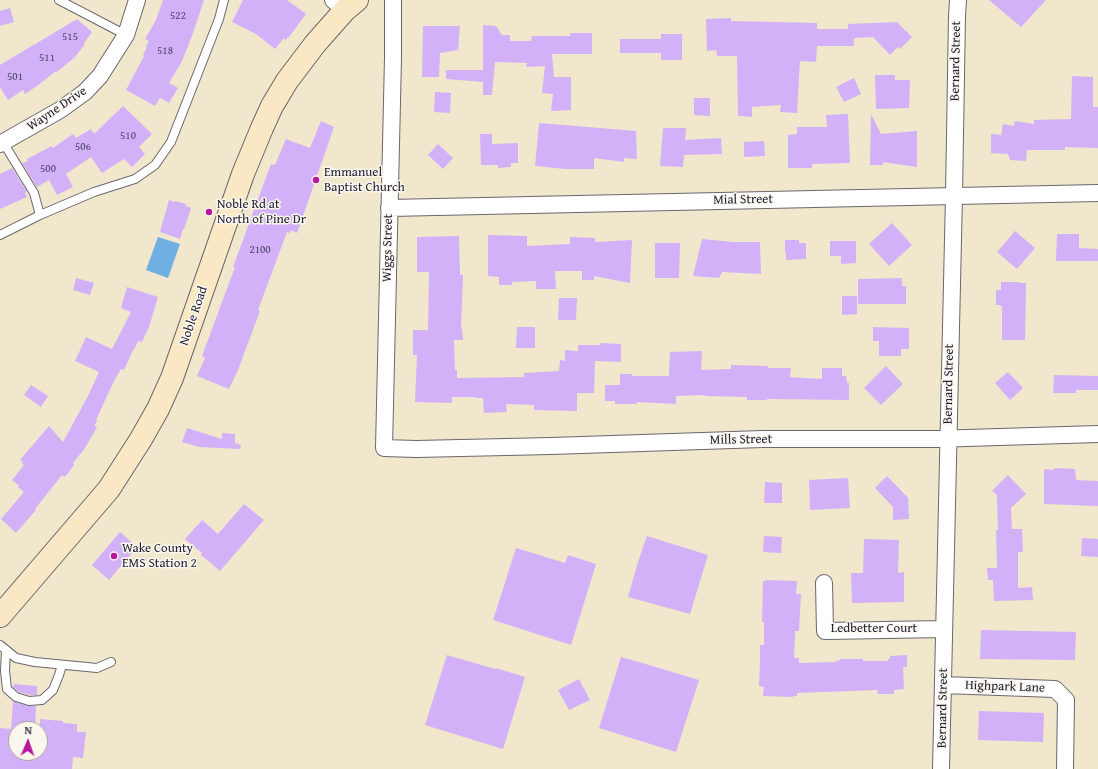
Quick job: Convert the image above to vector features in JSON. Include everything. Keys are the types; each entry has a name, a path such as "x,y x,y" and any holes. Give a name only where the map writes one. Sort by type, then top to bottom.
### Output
{"street":[{"name":"Wayne Drive","path":"1,142 54,113 85,92 100,76 126,35 137,0"},
{"name":"Wiggs Street","path":"384,448 393,0"},
{"name":"Bernard Street","path":"941,769 958,0"},
{"name":"Noble Road","path":"0,616 109,489 158,409 172,378 243,174 272,106 287,81 345,3"},
{"name":"Mial Street","path":"389,208 1098,193"},
{"name":"Mills Street","path":"384,448 416,449 543,446 763,439 934,439 1098,434"},
{"name":"Ledbetter Court","path":"824,583 825,631 944,629"},
{"name":"Highpark Lane","path":"943,685 1055,690 1066,700 1065,769"}],"lane":[{"path":"59,0 126,35"},
{"path":"0,235 40,215 94,192 135,179 155,165 171,142 219,19 224,0"},
{"path":"1,142 34,193 40,215"},
{"path":"3,647 16,658 35,662 97,668 110,662"},
{"path":"3,647 8,689 16,697 29,701 42,700 53,690 62,665"}],"water":[{"path":"158,237 180,244 168,278 146,270"}],"building":[{"path":"163,0 204,0 182,61 169,83 178,88 169,103 160,98 155,106 126,90 144,56 146,46 149,41 145,39 156,20"},
{"path":"243,0 287,0 306,14 289,37 286,40 284,38 275,49 256,34 232,22"},
{"path":"989,0 1046,0 1021,27"},
{"path":"10,8 14,22 0,26 0,11"},
{"path":"731,18 731,21 817,23 817,29 848,29 848,24 897,22 912,37 900,49 898,47 890,55 873,37 854,38 854,46 817,46 816,62 800,61 797,113 780,112 781,105 752,107 752,117 738,116 737,56 717,56 716,50 707,51 706,19"},
{"path":"77,19 92,32 75,57 57,72 56,71 25,94 23,90 8,100 0,87 0,65"},
{"path":"483,25 496,26 502,35 510,35 510,41 531,41 532,36 570,36 570,33 592,33 592,54 552,54 554,77 571,77 571,110 551,111 553,94 542,93 545,66 526,67 527,63 495,62 492,95 483,95 483,82 446,79 446,70 483,70"},
{"path":"423,26 460,26 458,50 440,53 439,77 422,77"},
{"path":"661,34 682,34 682,60 661,60 661,53 620,53 620,39 661,39"},
{"path":"875,75 895,75 895,80 910,80 909,108 876,109"},
{"path":"1072,76 1093,77 1093,107 1098,107 1098,148 1065,147 1065,150 1027,150 1026,161 1010,160 1008,154 991,153 991,134 1001,135 1003,124 1014,126 1015,121 1034,124 1034,120 1071,119"},
{"path":"854,78 861,94 844,102 836,87"},
{"path":"435,92 451,93 450,113 434,112"},
{"path":"694,98 710,98 710,116 694,115"},
{"path":"123,106 152,134 139,147 145,154 132,167 124,159 102,173 91,157 66,174 73,187 57,195 49,180 37,187 22,163 28,161 27,159 52,146 53,148 73,134 76,138 91,129 94,134"},
{"path":"848,114 850,163 812,164 812,168 788,168 788,135 797,134 797,127 827,127 826,115"},
{"path":"871,114 881,134 917,131 917,167 883,162 883,165 870,165"},
{"path":"321,121 334,127 297,233 291,230 290,233 287,232 258,310 260,311 238,370 229,389 197,376 205,358 202,356 235,267 233,267 271,164 275,165 286,139 310,148"},
{"path":"539,123 636,131 637,159 624,158 624,162 594,158 594,169 565,169 535,166"},
{"path":"663,128 686,128 685,140 721,138 722,154 684,155 683,167 660,166"},
{"path":"480,134 492,134 492,144 518,143 518,163 511,163 511,167 498,168 498,165 481,165"},
{"path":"764,141 765,156 744,157 744,142"},
{"path":"438,144 453,158 443,169 428,155"},
{"path":"12,168 27,192 25,193 27,197 0,209 0,174"},
{"path":"169,200 186,204 186,206 191,208 180,239 160,232"},
{"path":"892,223 912,245 889,266 869,244"},
{"path":"1015,231 1035,248 1017,269 997,252"},
{"path":"1057,234 1079,234 1079,248 1098,249 1098,261 1056,261"},
{"path":"488,235 527,236 527,246 570,244 570,237 595,238 595,242 632,240 630,283 594,276 594,280 582,280 582,271 555,271 556,289 536,289 536,281 512,282 512,285 499,285 499,277 488,276"},
{"path":"459,236 460,275 463,275 461,328 463,340 454,340 455,370 457,370 457,378 524,377 524,373 559,371 560,360 565,361 565,350 578,351 578,345 600,345 600,343 621,344 621,362 595,361 594,393 577,393 577,411 534,410 534,405 506,404 507,412 484,413 483,398 475,397 452,397 452,403 415,402 417,355 413,355 413,330 428,330 429,272 417,272 417,237"},
{"path":"702,239 733,242 760,242 761,274 722,272 719,278 693,276"},
{"path":"785,240 799,240 799,243 806,243 806,259 786,260"},
{"path":"830,241 856,241 856,263 841,264 841,256 830,256"},
{"path":"655,243 680,243 679,278 655,278"},
{"path":"76,278 94,283 90,295 73,290"},
{"path":"902,278 902,286 906,286 906,304 858,304 858,279"},
{"path":"1001,282 1026,283 1025,340 1002,340 1002,306 996,305 996,290 1001,290"},
{"path":"127,287 158,297 149,327 142,342 138,341 124,370 121,369 114,381 96,420 97,421 94,426 97,427 85,448 73,463 74,465 65,477 62,475 35,509 36,510 16,533 1,519 24,492 12,480 24,465 20,460 49,426 63,442 99,372 75,361 86,337 112,349 131,312 121,308"},
{"path":"842,296 857,296 857,314 842,315"},
{"path":"559,298 577,298 576,320 558,320"},
{"path":"517,327 535,327 535,348 516,348"},
{"path":"873,327 909,328 909,349 901,349 901,356 879,356 879,341 873,341"},
{"path":"702,351 701,370 731,369 731,365 768,366 768,368 791,368 790,377 822,379 822,368 842,368 842,376 846,376 847,383 849,383 849,400 747,400 747,397 705,395 676,396 676,404 637,402 637,404 615,404 615,401 605,401 605,385 620,385 620,374 632,374 632,376 669,376 670,352"},
{"path":"886,366 903,384 881,405 864,388"},
{"path":"1008,372 1023,388 1010,400 995,383"},
{"path":"1054,375 1098,376 1098,390 1076,390 1076,393 1053,393"},
{"path":"31,385 48,396 41,407 24,395"},
{"path":"187,428 222,439 222,433 235,434 235,443 241,445 240,449 199,447 182,442"},
{"path":"1054,468 1075,469 1076,480 1098,481 1098,506 1044,504 1044,469 1054,470"},
{"path":"1008,475 1026,494 1011,508 1012,529 1022,529 1023,552 1018,552 1018,588 1032,587 1033,600 994,601 993,580 988,580 987,568 997,568 997,495 992,491"},
{"path":"887,476 908,498 909,519 893,520 893,507 875,488"},
{"path":"848,478 850,508 810,510 809,480"},
{"path":"765,482 782,483 782,503 764,503"},
{"path":"244,504 264,520 220,571 185,539 202,520 218,534"},
{"name":"Wake County EMS Station 2","path":"120,532 137,547 109,580 92,565"},
{"path":"647,536 708,555 690,614 628,597"},
{"path":"764,536 782,537 781,553 763,552"},
{"path":"1082,538 1098,539 1098,557 1081,556"},
{"path":"864,539 899,540 898,573 904,572 904,602 852,603 851,573 863,573"},
{"path":"516,548 565,563 568,555 596,564 571,645 493,620"},
{"path":"763,581 797,581 796,594 801,594 799,631 795,631 794,658 799,658 799,663 836,662 840,659 888,661 890,656 907,655 907,667 903,667 904,689 894,690 894,694 878,694 877,690 797,693 797,696 793,697 763,696 764,687 759,686 760,645 764,645 764,622 762,622"},
{"path":"981,630 1076,632 1075,660 980,659"},
{"path":"447,655 525,677 503,749 425,725"},
{"path":"621,657 699,680 676,752 599,728"},
{"path":"579,679 590,700 569,710 558,690"},
{"path":"14,684 37,686 37,695 19,692 13,687"},
{"path":"13,701 27,706 36,706 35,721 12,721"},
{"path":"979,711 1044,713 1043,742 978,740"},
{"path":"40,719 77,724 77,732 86,732 83,758 73,757 72,769 0,769 0,728 8,729 8,761 48,761 48,721 40,721"}],"place":[{"name":"Emmanuel Baptist Church","path":"316,180"},
{"name":"Noble Rd at North of Pine Dr","path":"209,212"},
{"name":"Wake County EMS Station 2","path":"114,556"}]}
